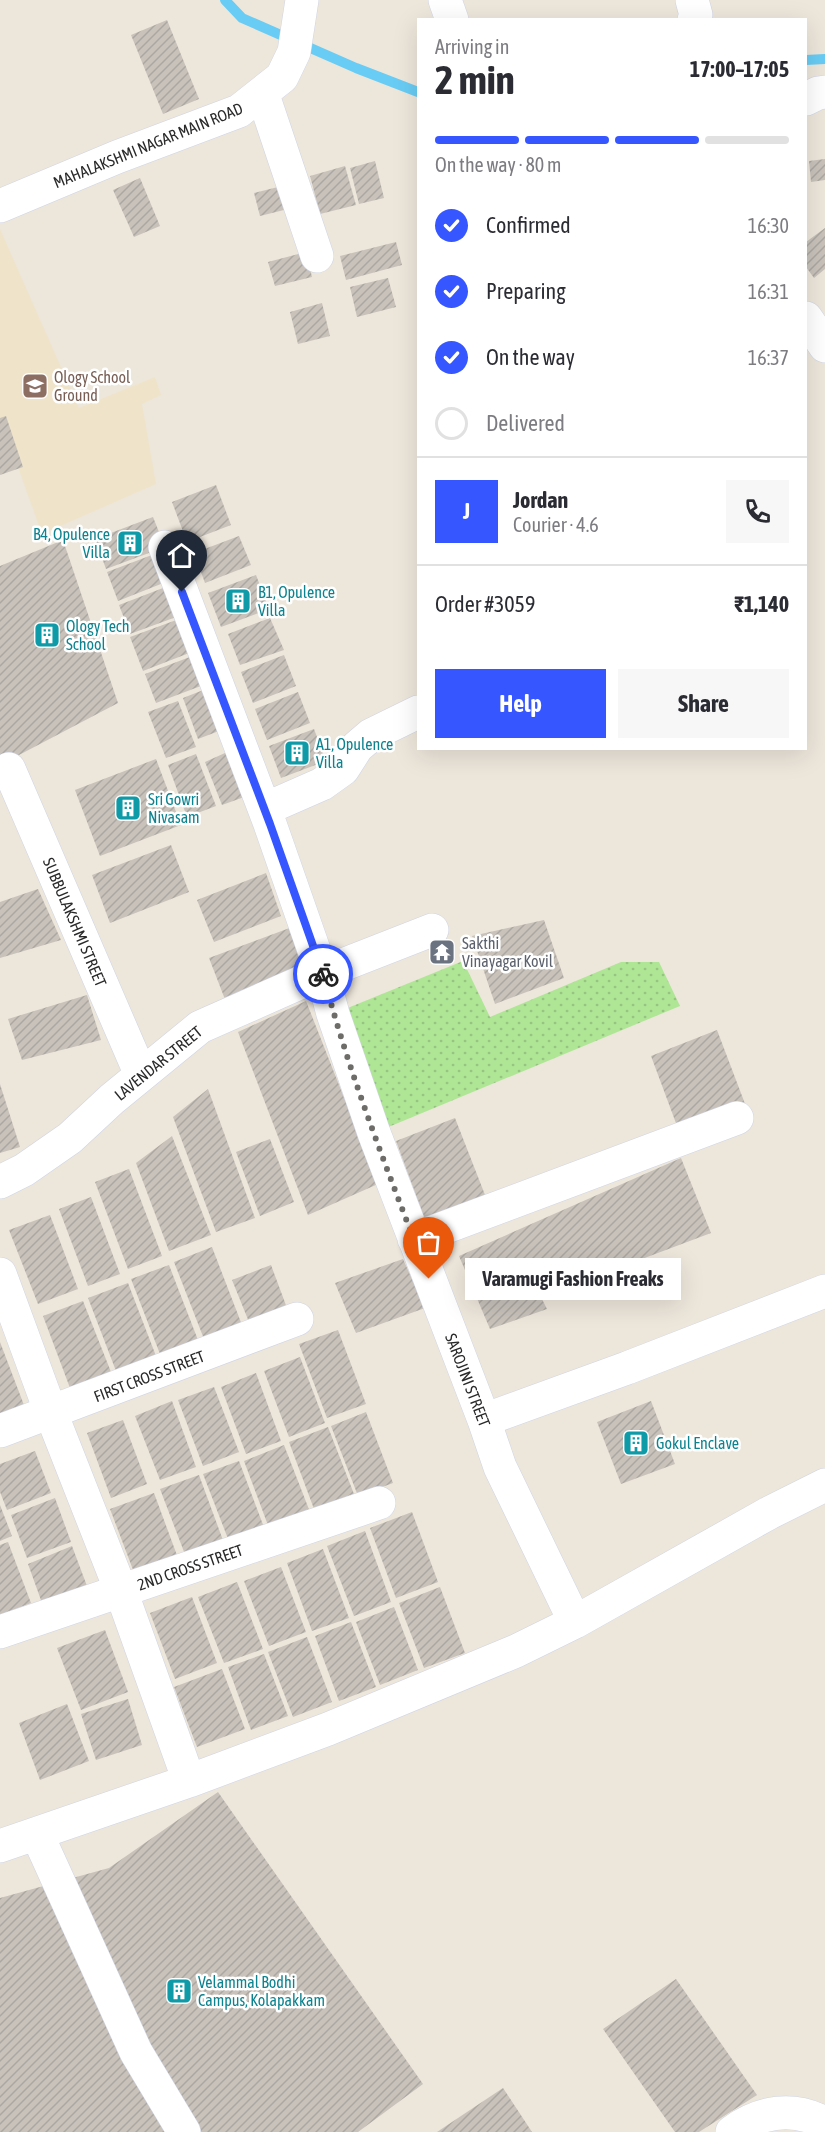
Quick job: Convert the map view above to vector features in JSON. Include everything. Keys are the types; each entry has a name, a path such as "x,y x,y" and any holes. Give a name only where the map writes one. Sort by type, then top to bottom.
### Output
{"street":[{"path":"445,0 451,18"},
{"path":"692,0 695,18"},
{"name":"MAHALAKSHMI NAGAR MAIN ROAD","path":"0,206 117,157 239,111 282,77 294,52 303,1"},
{"path":"807,98 825,92"},
{"path":"262,95 317,256"},
{"path":"807,319 825,346"},
{"name":"SAROJINI STREET","path":"165,547 261,801 322,973 333,1014 374,1133 500,1467 575,1622"},
{"path":"261,801 322,784 343,769 357,747 371,735 417,712"},
{"name":"SUBBULAKSHMI STREET","path":"9,769 141,1075"},
{"name":"LAVENDAR STREET","path":"0,1182 24,1170 70,1138 200,1026 322,973 432,930"},
{"path":"414,1239 737,1118"},
{"path":"0,1274 51,1413 121,1591 189,1781"},
{"path":"484,1420 627,1368 825,1291"},
{"name":"FIRST CROSS STREET","path":"0,1431 297,1319"},
{"path":"0,1846 189,1781 339,1724 516,1651 575,1622 769,1513 825,1485"},
{"name":"2ND CROSS STREET","path":"0,1632 380,1503"},
{"path":"37,1834 136,2052 184,2132"},
{"path":"732,2132 766,2114 781,2112 796,2113 825,2123"}],"shaded area":[{"name":"Ology School Ground","path":"0,229 79,408 155,377 161,395 142,404 156,484 42,534 0,417"}],"green space":[{"path":"463,961 490,1017 621,962 659,962 680,1006 374,1133 333,1014"}],"building":[{"path":"167,20 199,99 163,114 131,35"},
{"path":"825,159 825,180 811,182 809,161"},
{"path":"375,161 384,198 359,204 350,168"},
{"path":"345,166 356,205 320,214 310,176"},
{"path":"140,178 160,226 134,237 113,190"},
{"path":"286,185 292,208 260,216 254,193"},
{"path":"825,228 825,269 814,278 807,268 807,241"},
{"path":"396,242 402,265 346,280 340,256"},
{"path":"306,252 312,277 275,286 268,262"},
{"path":"388,278 396,307 357,317 350,287"},
{"path":"322,303 330,336 298,344 290,312"},
{"path":"6,416 23,467 0,475 0,418"},
{"path":"216,485 231,525 187,542 172,502"},
{"name":"B4, Opulence Villa","path":"153,517 165,547 106,569 95,539"},
{"path":"239,536 251,565 205,583 194,553"},
{"name":"Ology Tech School","path":"63,540 118,703 0,765 0,566"},
{"path":"165,550 176,578 118,601 107,572"},
{"name":"B1, Opulence Villa","path":"256,575 269,609 221,627 208,593"},
{"path":"176,583 187,613 130,634 119,605"},
{"path":"190,615 202,648 143,671 130,637"},
{"path":"270,618 284,650 240,665 228,634"},
{"path":"203,652 214,681 156,703 145,674"},
{"path":"284,655 296,686 253,703 241,672"},
{"path":"216,685 232,726 198,739 183,698"},
{"path":"298,692 310,723 267,740 255,709"},
{"path":"178,701 196,747 166,758 148,712"},
{"name":"A1, Opulence Villa","path":"314,729 326,761 281,778 269,746"},
{"path":"240,749 258,792 222,805 205,762"},
{"path":"196,754 216,806 187,817 168,765"},
{"name":"Sri Gowri Nivasam","path":"156,759 181,825 100,856 75,790"},
{"path":"171,845 189,892 110,923 92,875"},
{"path":"266,873 281,916 214,942 197,900"},
{"path":"38,889 61,940 0,958 0,902"},
{"path":"544,920 564,978 495,1004 472,936"},
{"path":"295,926 311,969 226,1002 209,958"},
{"path":"87,995 101,1040 22,1060 8,1019"},
{"path":"306,1001 378,1184 308,1215 238,1032"},
{"path":"717,1030 747,1109 680,1134 651,1056"},
{"path":"0,1084 20,1147 0,1153"},
{"path":"208,1089 255,1218 216,1232 173,1117"},
{"path":"455,1118 487,1200 424,1217 396,1141"},
{"path":"172,1136 211,1235 169,1251 136,1163"},
{"path":"270,1139 294,1202 260,1216 236,1152"},
{"path":"681,1158 711,1233 541,1297 547,1309 490,1329 459,1256"},
{"path":"129,1169 162,1256 128,1269 95,1182"},
{"path":"91,1197 120,1274 88,1286 59,1209"},
{"path":"50,1215 78,1289 38,1304 9,1230"},
{"path":"212,1247 242,1325 204,1339 174,1262"},
{"path":"403,1259 425,1308 356,1333 335,1283"},
{"path":"169,1265 198,1340 160,1354 131,1279"},
{"path":"271,1265 287,1308 249,1322 232,1280"},
{"path":"128,1283 156,1356 116,1371 88,1298"},
{"path":"83,1301 111,1372 70,1388 43,1316"},
{"path":"338,1330 366,1404 327,1418 299,1344"},
{"path":"0,1342 27,1413 0,1424"},
{"path":"300,1357 325,1423 289,1437 264,1371"},
{"path":"256,1373 281,1441 246,1454 221,1387"},
{"path":"214,1387 239,1452 203,1466 178,1400"},
{"path":"172,1401 196,1467 160,1480 135,1416"},
{"name":"Gokul Enclave","path":"651,1401 675,1464 621,1484 597,1422"},
{"path":"366,1412 393,1483 358,1496 331,1426"},
{"path":"123,1420 147,1484 111,1498 87,1433"},
{"path":"328,1427 354,1494 314,1509 289,1442"},
{"path":"284,1445 310,1512 269,1528 244,1461"},
{"path":"35,1451 51,1493 7,1510 0,1492 0,1464"},
{"path":"239,1461 265,1530 230,1544 203,1474"},
{"path":"199,1475 224,1543 186,1557 160,1489"},
{"path":"154,1493 178,1558 135,1575 110,1509"},
{"path":"55,1498 71,1542 27,1558 11,1515"},
{"path":"0,1505 12,1536 0,1541"},
{"path":"412,1512 438,1582 396,1598 370,1528"},
{"path":"365,1531 391,1602 354,1616 327,1546"},
{"path":"8,1542 31,1603 0,1615 0,1545"},
{"path":"72,1546 87,1586 42,1603 28,1564"},
{"path":"323,1549 349,1618 312,1631 287,1563"},
{"path":"281,1567 306,1632 269,1646 244,1581"},
{"path":"237,1582 263,1649 224,1663 198,1597"},
{"path":"440,1587 465,1653 424,1668 399,1603"},
{"path":"192,1597 217,1663 175,1679 150,1613"},
{"path":"394,1607 418,1670 380,1685 356,1622"},
{"path":"351,1622 376,1687 339,1701 315,1636"},
{"path":"105,1630 128,1692 81,1710 57,1648"},
{"path":"307,1637 332,1702 293,1717 268,1652"},
{"path":"264,1654 288,1716 251,1730 228,1667"},
{"path":"222,1669 245,1729 197,1747 174,1687"},
{"path":"128,1699 142,1745 96,1760 81,1714"},
{"path":"67,1704 89,1761 40,1780 19,1723"},
{"name":"Velammal Bodhi Campus, Kolapakkam","path":"218,1792 423,2084 358,2132 0,2132 0,1898 109,1868"},
{"path":"676,1979 757,2095 699,2132 675,2132 603,2029"},
{"path":"503,2088 532,2132 437,2132"}],"waterway":[{"path":"225,0 242,18 356,68 417,92"},
{"path":"807,60 825,59"}],"way so far":[{"path":"323,974 333,1014 374,1133 429,1279"}],"place":[{"name":"Ology School Ground","path":"35,386"},
{"name":"B4, Opulence Villa","path":"130,543"},
{"name":"B1, Opulence Villa","path":"238,601"},
{"name":"Ology Tech School","path":"47,635"},
{"name":"A1, Opulence Villa","path":"297,753"},
{"name":"Sri Gowri Nivasam","path":"128,808"},
{"name":"Sakthi Vinayagar Kovil","path":"442,952"},
{"name":"Varamugi Fashion Freaks","path":"429,1279"},
{"name":"Gokul Enclave","path":"636,1443"},
{"name":"Velammal Bodhi Campus, Kolapakkam","path":"179,1991"}],"route":[{"path":"182,592 270,824 323,974"}]}
